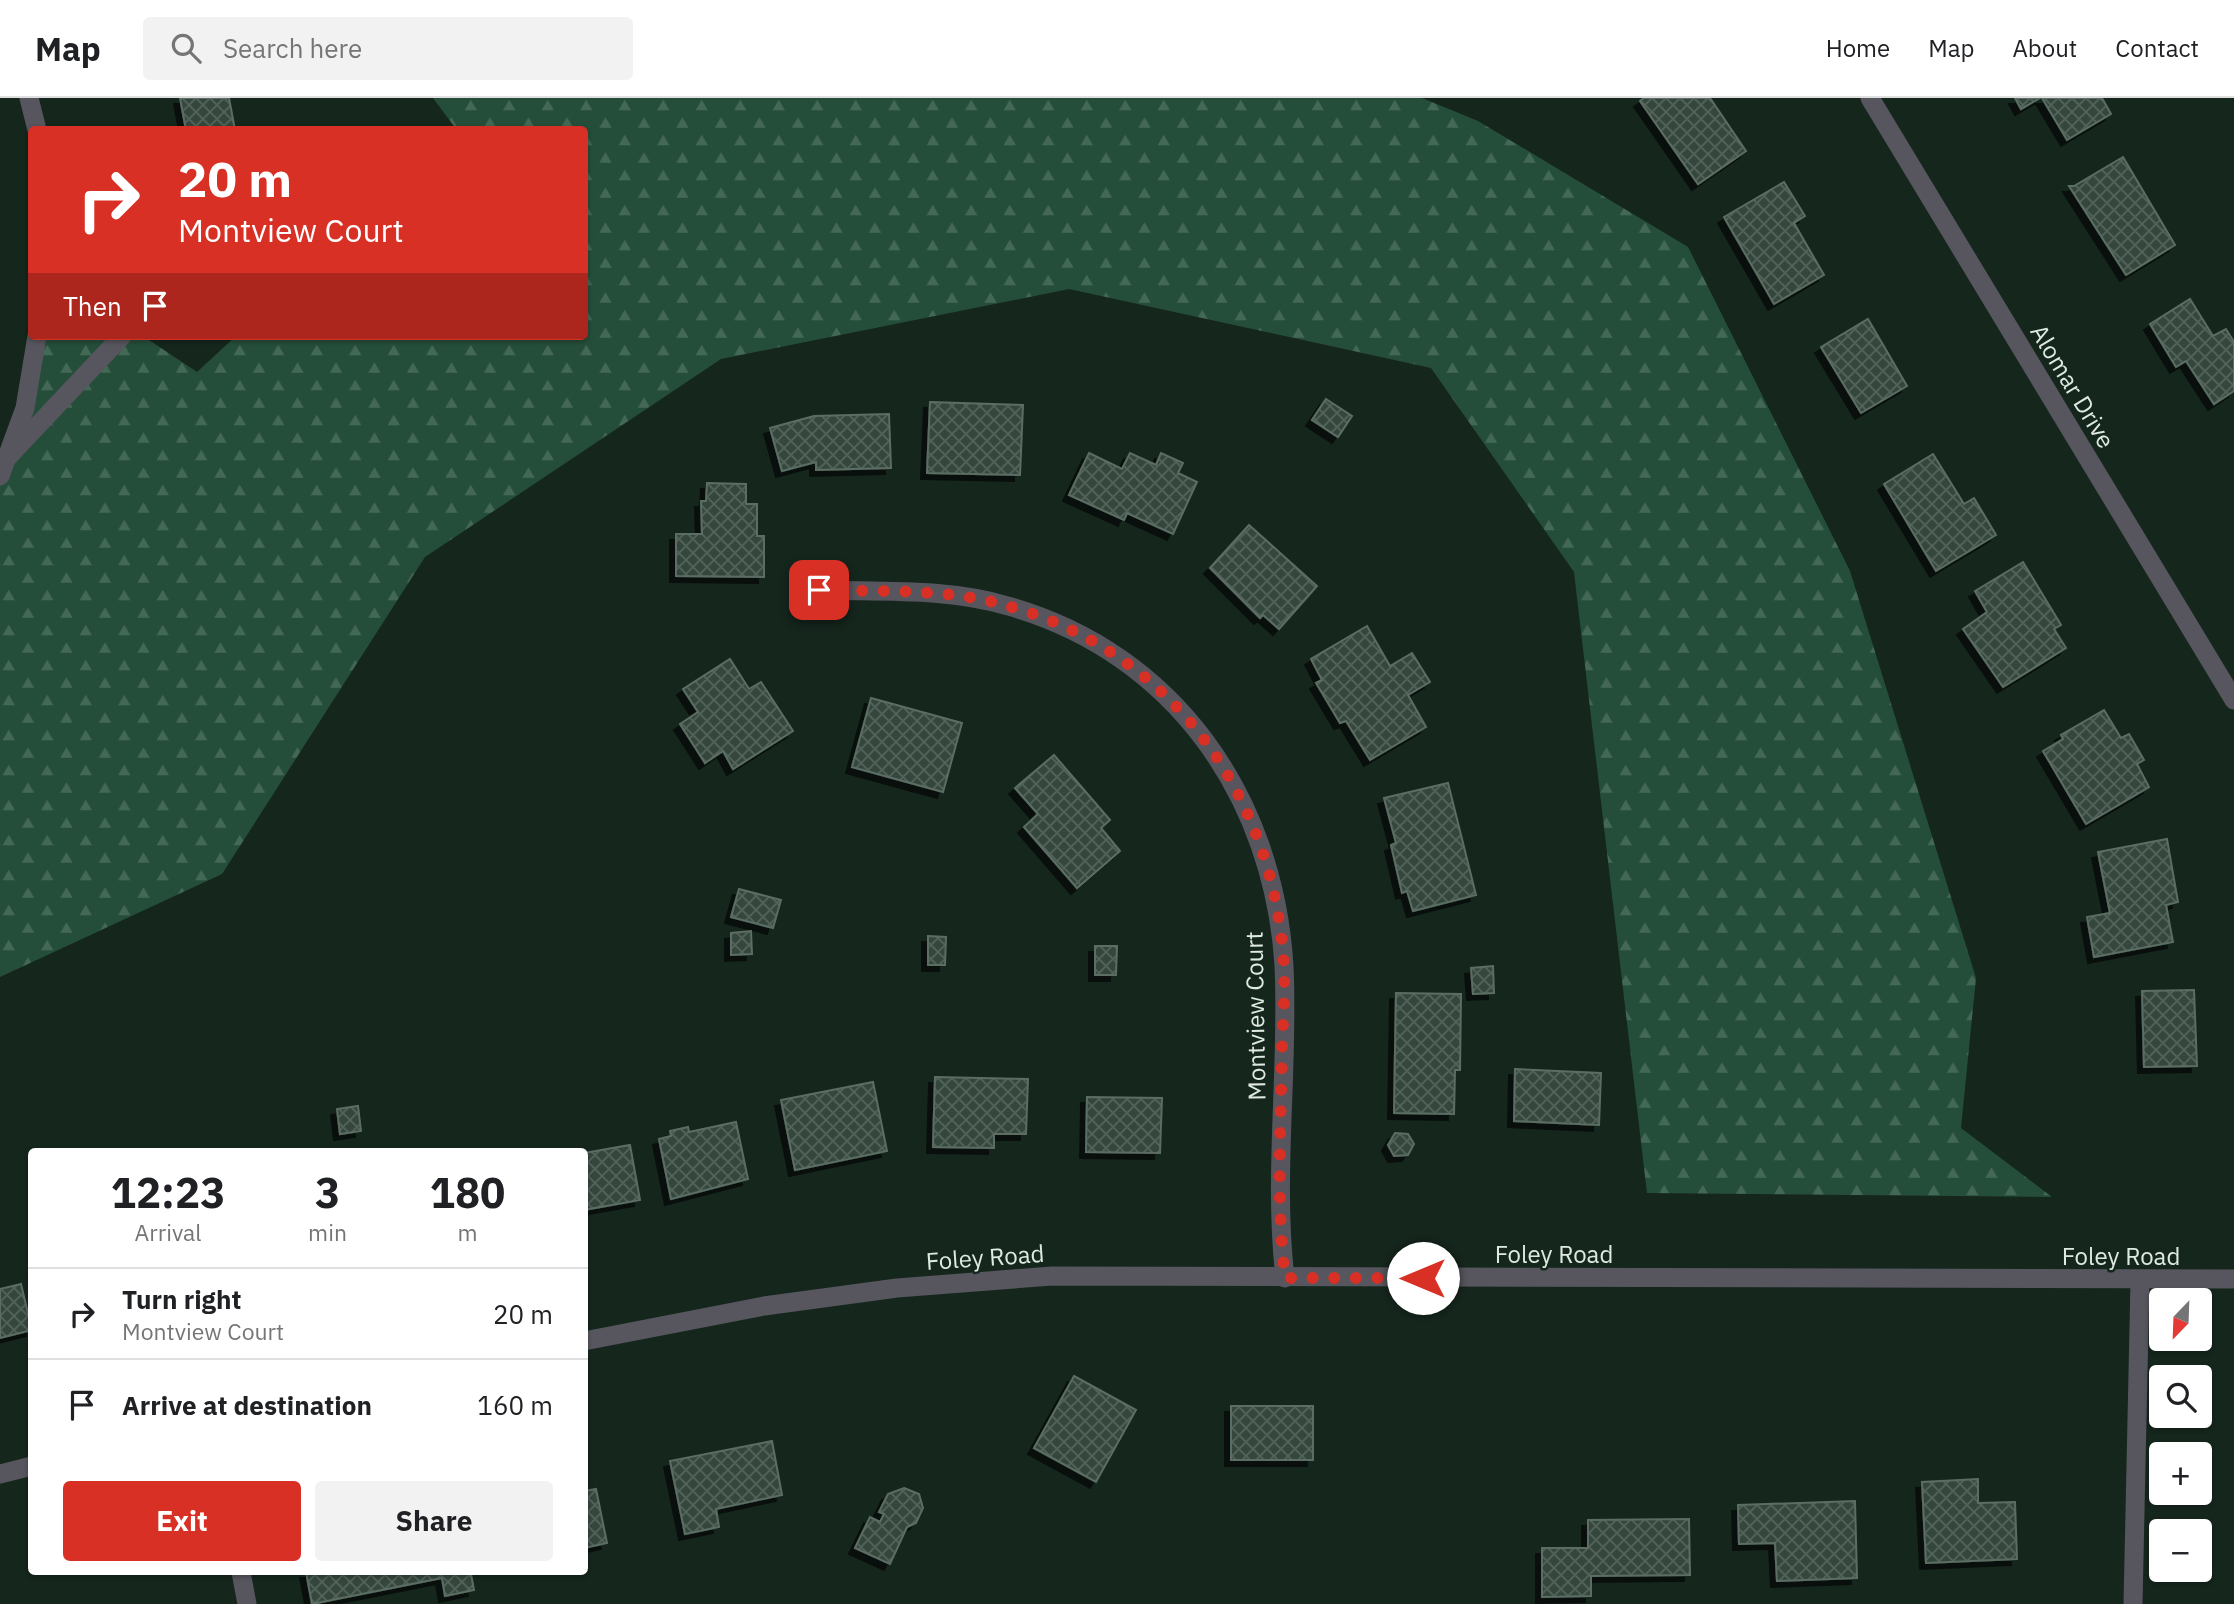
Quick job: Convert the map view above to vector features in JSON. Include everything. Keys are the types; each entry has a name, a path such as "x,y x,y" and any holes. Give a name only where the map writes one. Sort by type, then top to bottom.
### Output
{"street":[{"path":"29,98 36,126"},
{"name":"Alomar Drive","path":"1870,98 2234,700"},
{"path":"3,467 26,408 36,340"},
{"path":"3,467 118,340"},
{"name":"Montview Court","path":"819,590 952,594 1008,606 1063,626 1113,654 1161,691 1203,737 1237,789 1263,846 1277,901 1284,968 1279,1221 1285,1278"},
{"name":"Foley Road","path":"588,1340 764,1306 897,1288 1052,1276 2140,1281 2234,1279"},
{"path":"2133,1604 2140,1281"},
{"path":"0,1474 28,1467"},
{"path":"242,1575 247,1604"}],"green space":[{"path":"433,98 1422,98 1478,121 1688,247 1850,571 1976,978 1961,1128 2052,1197 1647,1193 1574,572 1431,368 1069,289 721,359 425,557 222,874 0,977 0,476 36,340 149,340 197,372 232,340 588,340 588,126 454,126"}],"building":[{"path":"180,98 229,98 234,126 185,126"},
{"path":"1644,98 1710,98 1746,151 1698,184 1640,101"},
{"path":"2015,98 2040,98 2021,109"},
{"path":"2042,98 2102,98 2111,114 2067,140"},
{"path":"2123,157 2175,245 2126,275 2069,186 2074,186"},
{"path":"1784,182 1805,216 1794,223 1824,275 1774,304 1724,217"},
{"path":"2190,299 2213,336 2226,329 2234,342 2234,391 2214,404 2186,361 2176,367 2150,324"},
{"path":"1868,319 1907,386 1861,413 1821,347"},
{"path":"1326,399 1352,416 1338,437 1312,420"},
{"path":"930,402 1023,405 1020,475 927,473"},
{"path":"889,414 891,468 816,470 816,462 782,471 770,428 814,416"},
{"path":"1089,453 1122,469 1130,453 1156,465 1161,453 1183,463 1178,473 1197,482 1173,534 1127,513 1124,520 1069,495"},
{"path":"1933,454 1964,504 1974,498 1996,535 1936,571 1884,484"},
{"path":"707,483 746,484 746,504 757,504 757,536 764,536 764,577 676,576 676,534 702,534 701,501 706,501"},
{"path":"1249,525 1317,586 1279,629 1263,615 1260,618 1210,568"},
{"path":"2023,562 2061,625 2054,629 2066,648 2003,687 1963,629 1987,612 1975,591"},
{"path":"1367,626 1390,666 1412,653 1430,682 1408,695 1426,727 1370,760 1346,721 1340,723 1316,683 1322,680 1311,659"},
{"path":"730,659 749,689 761,682 793,731 733,769 723,751 705,763 680,724 698,712 683,689"},
{"path":"871,698 962,723 943,792 852,767"},
{"path":"2104,710 2121,738 2129,734 2144,760 2137,764 2149,787 2086,824 2043,751 2063,739 2061,735"},
{"path":"1054,755 1110,820 1101,828 1120,851 1077,888 1024,827 1038,814 1015,788"},
{"path":"1448,783 1476,895 1413,911 1407,891 1402,893 1391,845 1396,843 1384,798"},
{"path":"2167,839 2178,902 2166,905 2173,942 2094,957 2087,917 2110,913 2098,852"},
{"path":"739,889 781,900 773,928 731,917"},
{"path":"751,931 752,954 731,955 731,933"},
{"path":"928,936 946,937 945,965 928,965"},
{"path":"1095,946 1117,946 1116,975 1095,975"},
{"path":"1493,966 1494,993 1473,994 1471,968"},
{"path":"2194,990 2197,1066 2144,1067 2142,991"},
{"path":"1396,993 1461,994 1460,1070 1455,1070 1454,1114 1394,1113"},
{"path":"1515,1069 1601,1073 1599,1125 1514,1121"},
{"path":"935,1077 1028,1079 1026,1134 994,1134 994,1148 933,1147"},
{"path":"873,1082 887,1151 795,1170 781,1100"},
{"path":"1087,1097 1162,1098 1160,1153 1086,1152"},
{"path":"358,1106 361,1131 340,1134 337,1109"},
{"path":"736,1122 748,1179 671,1199 659,1139 671,1136 670,1131 688,1127 689,1132"},
{"path":"1395,1133 1408,1134 1414,1144 1408,1155 1394,1156 1388,1145"},
{"path":"630,1145 640,1200 588,1209 588,1152"},
{"path":"21,1284 28,1313 28,1331 0,1338 0,1289"},
{"path":"1074,1376 1136,1410 1096,1482 1034,1448"},
{"path":"1231,1406 1313,1406 1313,1460 1231,1460"},
{"path":"772,1441 782,1495 716,1509 719,1527 685,1534 670,1461"},
{"path":"1978,1479 1978,1503 2015,1502 2017,1559 1926,1563 1922,1482"},
{"path":"904,1488 919,1494 923,1508 916,1523 907,1527 890,1564 855,1548 870,1517 880,1522 884,1514 879,1512 888,1494"},
{"path":"596,1489 607,1543 588,1547 588,1490"},
{"path":"1855,1501 1857,1578 1777,1581 1775,1543 1739,1544 1738,1505"},
{"path":"1689,1519 1690,1575 1591,1576 1591,1596 1542,1597 1542,1548 1588,1548 1588,1520"},
{"path":"307,1575 471,1575 474,1590 445,1596 442,1578 312,1604"}],"route":[{"path":"819,590 952,594 1008,606 1063,626 1113,654 1161,691 1203,737 1237,789 1263,846 1277,901 1284,968 1279,1221 1285,1278 1423,1278"}]}
